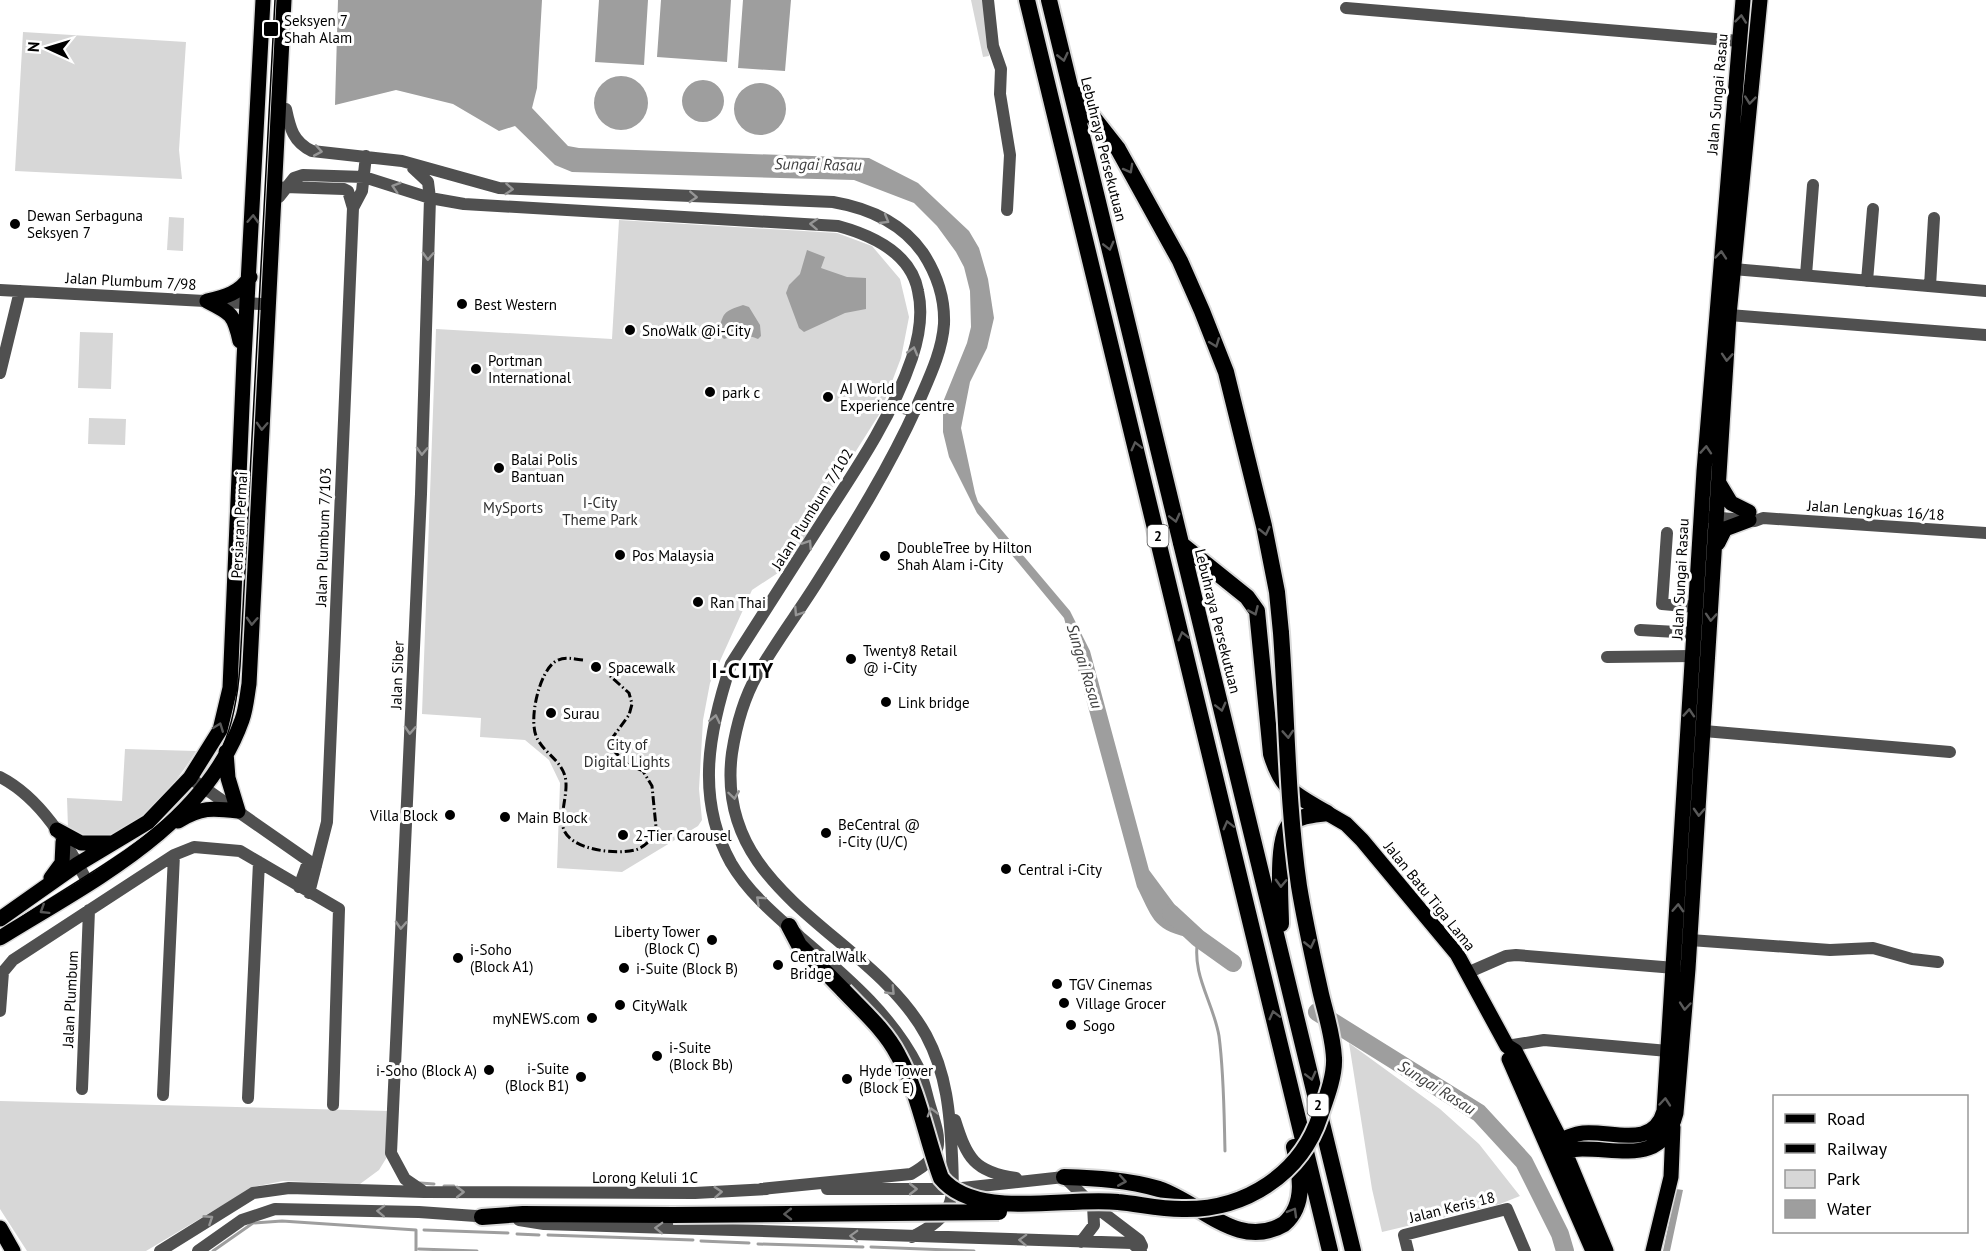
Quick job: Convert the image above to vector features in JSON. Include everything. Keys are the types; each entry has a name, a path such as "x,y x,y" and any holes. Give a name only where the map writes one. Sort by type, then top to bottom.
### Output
{"highway":[{"name":"2","path":"1027,0 1330,1251"},
{"name":"Lebuhraya Persekutuan","path":"1049,0 1353,1251"},
{"path":"483,1216 1187,1209 1224,1205 1257,1192 1285,1172 1300,1155 1314,1130 1326,1098 1334,1060 1308,935 1294,846 1281,633 1277,592 1264,526 1226,372 1180,261 1118,149 1070,87"},
{"path":"1181,544 1247,597 1257,611 1270,754 1283,785 1327,813"},
{"path":"1282,958 1280,891 1285,831 1290,824 1306,816 1327,813"},
{"path":"789,927 799,945 882,1032 897,1052 911,1085 941,1178 957,1193 967,1198 999,1203 1114,1201 1161,1208"},
{"path":"1064,1177 1108,1179 1161,1190 1230,1232 1256,1237 1274,1233 1291,1218 1298,1204 1301,1183 1290,1130 1288,1072"}],"main road":[{"name":"Persiaran Permai","path":"0,919 78,864 148,822 190,778 220,730 230,688 244,359 254,304 250,277 263,0"},
{"name":"Persiaran Permai","path":"0,938 88,883 163,831 204,787 226,752 242,720 249,684 271,237 279,194 284,0"},
{"path":"264,388 258,368 254,304 264,236 279,194 293,0"},
{"name":"Jalan Sungai Rasau","path":"1582,1132 1627,1136 1649,1132 1662,1119 1675,968 1696,608 1710,513 1743,0"},
{"name":"Jalan Sungai Rasau","path":"1653,1251 1671,1177 1673,1126 1678,1101 1715,559 1710,513 1718,480 1733,269 1760,0"},
{"path":"207,301 231,296 245,285 250,277"},
{"path":"207,301 230,312 236,321 244,359"},
{"path":"1718,480 1726,498 1754,516"},
{"path":"1715,559 1718,543 1725,529 1754,516"},
{"path":"163,831 194,811 205,809 238,811 228,778 226,752"},
{"name":"Jalan Batu Tiga Lama","path":"1327,813 1346,824 1362,840 1457,954 1508,1046 1515,1051 1547,1113 1556,1147 1593,1251"},
{"path":"25,903 58,872 62,863 60,836 81,843 115,843"},
{"name":"Jalan Batu Tiga Lama","path":"1508,1046 1507,1056 1582,1193 1606,1251"},
{"path":"1547,1113 1561,1124 1582,1132"},
{"path":"1556,1147 1647,1149 1663,1141 1673,1126"},
{"path":"1556,1147 1582,1132"},
{"path":"1582,1193 1581,1166 1588,1155 1597,1149"},
{"path":"0,1228 13,1251"}],"street":[{"path":"988,0 993,45 1001,69 1000,94 1009,148 1007,210"},
{"path":"1346,8 1739,42"},
{"path":"286,109 294,137 305,148 402,161 499,188 833,202 858,206 887,220 915,242 932,267 942,295 944,324 935,364 892,458 863,509 755,677 738,724 732,756 733,794 743,836 765,874 886,985 914,1016 937,1060 965,1150 977,1166 998,1176 1038,1182"},
{"name":"Jalan Plumbum 7/103","path":"304,890 327,822 353,208 362,191 366,156"},
{"path":"402,161 429,182 430,198"},
{"name":"Jalan Plumbum 7/102","path":"279,194 298,175 364,177 430,198 514,209 838,226 867,234 886,245 906,267 918,289 921,317 912,358 891,405 860,462 731,664 719,701 710,745 709,783 714,819 731,862 751,891 873,1003 896,1029 919,1069 934,1117 938,1137 937,1153 930,1163 911,1174 762,1189"},
{"path":"1806,275 1813,185"},
{"path":"279,194 344,189 348,191 353,208"},
{"name":"Jalan Siber","path":"424,1192 405,1179 391,1153 421,494 430,198"},
{"path":"1867,281 1873,209"},
{"path":"1929,286 1934,218"},
{"path":"1733,269 1986,291"},
{"name":"Jalan Plumbum 7/98","path":"0,290 254,304"},
{"path":"0,373 20,291"},
{"path":"1730,315 1986,335"},
{"path":"891,405 915,411"},
{"name":"Jalan Lengkuas 16/18","path":"1710,513 1986,533"},
{"path":"1668,533 1662,604 1696,608"},
{"path":"1640,630 1695,633"},
{"path":"1607,657 1694,656"},
{"path":"1704,731 1950,752"},
{"path":"0,777 27,796 60,836 88,883"},
{"path":"190,778 312,864"},
{"path":"0,1011 3,972 13,960 174,855 194,847 240,851 304,890 333,904 340,913 333,1105"},
{"path":"163,1095 174,855"},
{"path":"248,1098 259,862"},
{"name":"Jalan Plumbum","path":"82,1089 89,910"},
{"path":"1690,940 1830,950 1873,948 1911,959 1938,962"},
{"path":"1467,973 1506,956 1516,955 1675,968"},
{"path":"1508,1046 1544,1040 1668,1051"},
{"path":"912,1237 939,1223 950,1205 953,1189 951,1107"},
{"path":"1064,1177 1093,1205 1139,1240 1143,1251"},
{"name":"Lorong Keluli 1C","path":"160,1251 253,1194 289,1188 424,1192 695,1193 762,1189 953,1189 1038,1182 1064,1177"},
{"path":"1082,1242 1095,1225 1093,1205"},
{"path":"198,1251 242,1220 275,1209 397,1211 483,1216 544,1224 1132,1244 1143,1251"},
{"name":"Jalan Keris 18","path":"1408,1251 1404,1235 1507,1209 1525,1251"}],"green space":[{"path":"971,0 984,0 989,56 983,57"},
{"path":"23,32 186,42 179,150 182,179 15,171"},
{"path":"169,217 184,218 183,251 167,250"},
{"name":"I-City Theme Park","path":"619,220 837,233 872,246 900,279 909,317 901,358 880,413 830,492 790,565 752,590 710,683 703,720 699,789 702,820 698,826 622,872 557,868 560,783 549,760 525,740 480,737 481,718 422,714 436,329 612,339"},
{"path":"80,332 113,333 111,389 78,388"},
{"path":"89,418 126,419 125,445 88,444"},
{"path":"125,749 196,751 165,794 135,822 119,833 104,839 89,839 81,836 68,828 67,798 122,801"},
{"path":"1349,1043 1440,1109 1479,1144 1520,1196 1500,1204 1382,1232 1372,1189"},
{"path":"0,1101 389,1111 387,1157 379,1170 360,1184 283,1181 253,1187 146,1251 27,1251 0,1209"}],"water":[{"path":"338,0 542,0 537,88 532,108 568,146 869,158 918,183 969,231 979,248 988,279 994,318 987,348 970,382 961,428 975,493 978,502 1070,611 1090,651 1149,870 1189,924 1187,937 1167,930 1154,920 1137,887 1064,618 977,513 949,457 943,432 943,402 967,343 971,327 970,291 964,267 937,226 914,203 854,180 572,172 555,165 515,126 499,131 453,104 396,90 335,105"},
{"path":"599,0 648,0 644,65 595,62"},
{"path":"661,0 731,0 727,62 657,57"},
{"path":"743,0 791,0 785,71 738,68"},
{"path":"621,76 631,78 640,84 646,93 648,103 646,113 640,122 631,128 621,130 611,128 602,122 596,113 594,103 596,93 602,84 611,78"},
{"path":"703,80 711,81 718,86 723,93 723,109 718,116 711,121 703,122 695,121 688,116 683,109 682,101 683,93 688,86 695,81"},
{"path":"760,83 770,85 778,91 784,99 786,109 784,119 778,127 770,133 760,135 750,133 742,127 736,119 734,109 736,99 742,91 750,85"},
{"path":"807,250 825,257 821,268 847,277 866,278 866,309 845,313 804,332 799,328 786,293 789,285 800,274"},
{"path":"743,305 749,307 760,325 761,336 758,339 741,336 724,339 718,333 723,316 728,311"},
{"path":"1676,1189 1683,1190 1670,1251 1663,1251"}],"waterway":[{"name":"Sungai Rasau","path":"1171,913 1198,938 1233,963"},
{"path":"1198,938 1197,964 1219,1036 1225,1151"},
{"name":"Sungai Rasau","path":"1317,1012 1479,1113 1524,1162 1560,1234 1565,1251"},
{"path":"420,1183 434,1184"},
{"path":"444,1186 454,1186"},
{"path":"213,1251 253,1223 282,1221 416,1230 416,1251"},
{"path":"424,1230 508,1233"},
{"path":"517,1234 539,1235"},
{"path":"548,1235 693,1240"},
{"path":"701,1241 749,1243"},
{"path":"758,1244 863,1247"},
{"path":"871,1247 974,1251"},
{"path":"419,1249 477,1251"}],"tram line":[{"path":"0,940 19,919 105,864 161,823 186,799 207,774 223,746 233,717 240,666 275,0"}],"railway":[{"path":"583,660 569,658 556,661 544,675 534,710 535,732 541,745 560,766 565,776 562,821 567,835 583,846 616,852 635,850 645,845 654,837 656,827 652,786 643,771 627,764 614,751 613,737 629,715 632,704 629,693 609,675"}],"place":[{"name":"Seksyen 7 Shah Alam","path":"271,29"},
{"name":"Dewan Serbaguna Seksyen 7","path":"15,224"},
{"name":"Best Western","path":"462,304"},
{"name":"SnoWalk @i-City","path":"630,330"},
{"name":"Portman International","path":"476,369"},
{"name":"park c","path":"710,392"},
{"name":"AI World Experience centre","path":"828,397"},
{"name":"Balai Polis Bantuan","path":"499,468"},
{"name":"Pos Malaysia","path":"620,555"},
{"name":"DoubleTree by Hilton Shah Alam i-City","path":"885,556"},
{"name":"Ran Thai","path":"698,602"},
{"name":"Twenty8 Retail @ i-City","path":"851,659"},
{"name":"Spacewalk","path":"596,667"},
{"name":"Link bridge","path":"886,702"},
{"name":"Surau","path":"551,713"},
{"name":"Villa Block","path":"450,815"},
{"name":"Main Block","path":"505,817"},
{"name":"BeCentral @ i-City (U/C)","path":"826,833"},
{"name":"2-Tier Carousel","path":"623,835"},
{"name":"Central i-City","path":"1006,869"},
{"name":"Liberty Tower (Block C)","path":"712,940"},
{"name":"i-Soho (Block A1)","path":"458,958"},
{"name":"CentralWalk Bridge","path":"778,965"},
{"name":"i-Suite (Block B)","path":"624,968"},
{"name":"TGV Cinemas","path":"1057,984"},
{"name":"Village Grocer","path":"1064,1003"},
{"name":"CityWalk","path":"620,1005"},
{"name":"myNEWS.com","path":"592,1018"},
{"name":"Sogo","path":"1071,1025"},
{"name":"i-Suite (Block Bb)","path":"657,1056"},
{"name":"i-Soho (Block A)","path":"489,1070"},
{"name":"i-Suite (Block B1)","path":"581,1077"},
{"name":"Hyde Tower (Block E)","path":"847,1079"}],"district":[{"name":"I-CITY","path":"743,670"}],"park label":[{"name":"MySports","path":"513,507"},
{"name":"City of Digital Lights","path":"627,752"}]}
